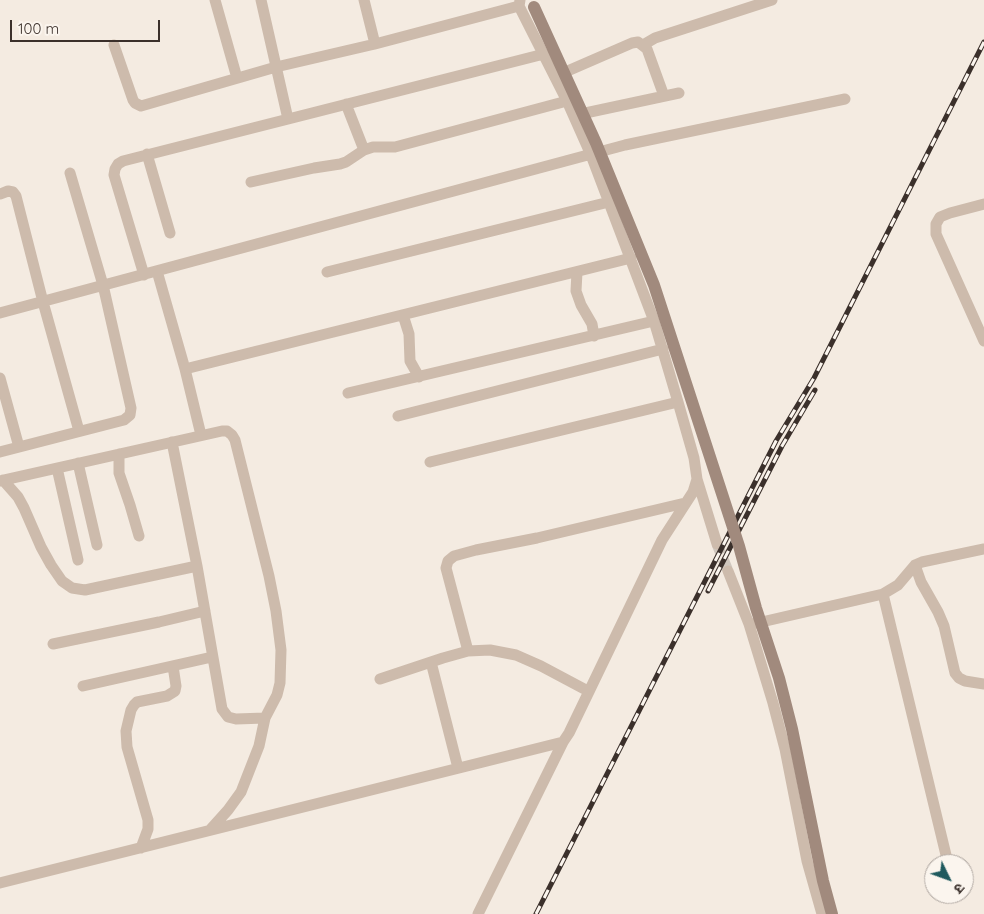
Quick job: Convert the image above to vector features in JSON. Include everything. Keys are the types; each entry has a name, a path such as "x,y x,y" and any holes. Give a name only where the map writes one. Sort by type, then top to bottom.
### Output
{"main road":[{"path":"534,7 596,143 636,239 659,301 739,546 786,703 823,880 832,914"}],"street":[{"path":"215,0 237,78"},
{"path":"261,0 288,119"},
{"path":"364,0 375,44"},
{"path":"643,45 654,38 772,0"},
{"path":"114,45 133,100 141,106 276,67 375,44 520,3 591,156 654,321 694,458 697,479 717,544"},
{"path":"555,76 638,42 647,49 664,96"},
{"path":"144,275 114,176 114,169 123,161 544,54"},
{"path":"574,116 679,93"},
{"path":"0,313 591,156 625,145 845,99"},
{"path":"251,182 340,164 373,147 395,147 567,101"},
{"path":"346,104 364,150"},
{"path":"147,154 170,233"},
{"path":"0,452 124,420 130,415 131,408 103,286 70,173"},
{"path":"0,194 8,191 13,192 16,196 79,431"},
{"path":"327,272 609,202"},
{"path":"984,204 940,217 936,224 936,234 984,341"},
{"path":"185,369 631,258"},
{"path":"157,271 185,369 200,435"},
{"path":"577,272 576,291 581,305 592,324 594,336"},
{"path":"403,315 409,334 410,361 420,377"},
{"path":"348,393 654,321"},
{"path":"398,416 663,349"},
{"path":"0,378 19,446"},
{"path":"430,462 678,402"},
{"path":"1,481 200,435 227,431 235,440 269,576 282,650 280,683 277,695 265,718 259,746 241,792 210,830"},
{"path":"172,442 197,566 222,709 228,717 236,719 265,718"},
{"path":"119,454 119,473 135,518 139,536"},
{"path":"78,463 97,545"},
{"path":"58,468 78,560"},
{"path":"478,914 569,733 662,540 693,492 697,479"},
{"path":"1,481 18,497 40,547 62,581 72,588 85,590 197,566"},
{"path":"468,651 446,568 448,561 454,556 686,503"},
{"path":"749,624 883,594 898,585 915,565 984,549"},
{"path":"915,565 921,582 944,626 955,673 965,681 984,684"},
{"path":"728,572 749,624 773,703 785,749 807,861 822,914"},
{"path":"883,594 946,854"},
{"path":"53,644 205,611"},
{"path":"380,679 468,651 490,650 516,655 588,691"},
{"path":"83,686 212,657"},
{"path":"431,662 458,768"},
{"path":"141,848 148,829 148,820 127,747 126,731 131,710 137,702 167,696 175,691 173,666"},
{"path":"0,883 563,742"}],"tunnel":[{"path":"717,544 728,571"}],"railway":[{"path":"536,914 776,441 814,378 984,42"},
{"path":"708,591 782,446 815,390"}]}
